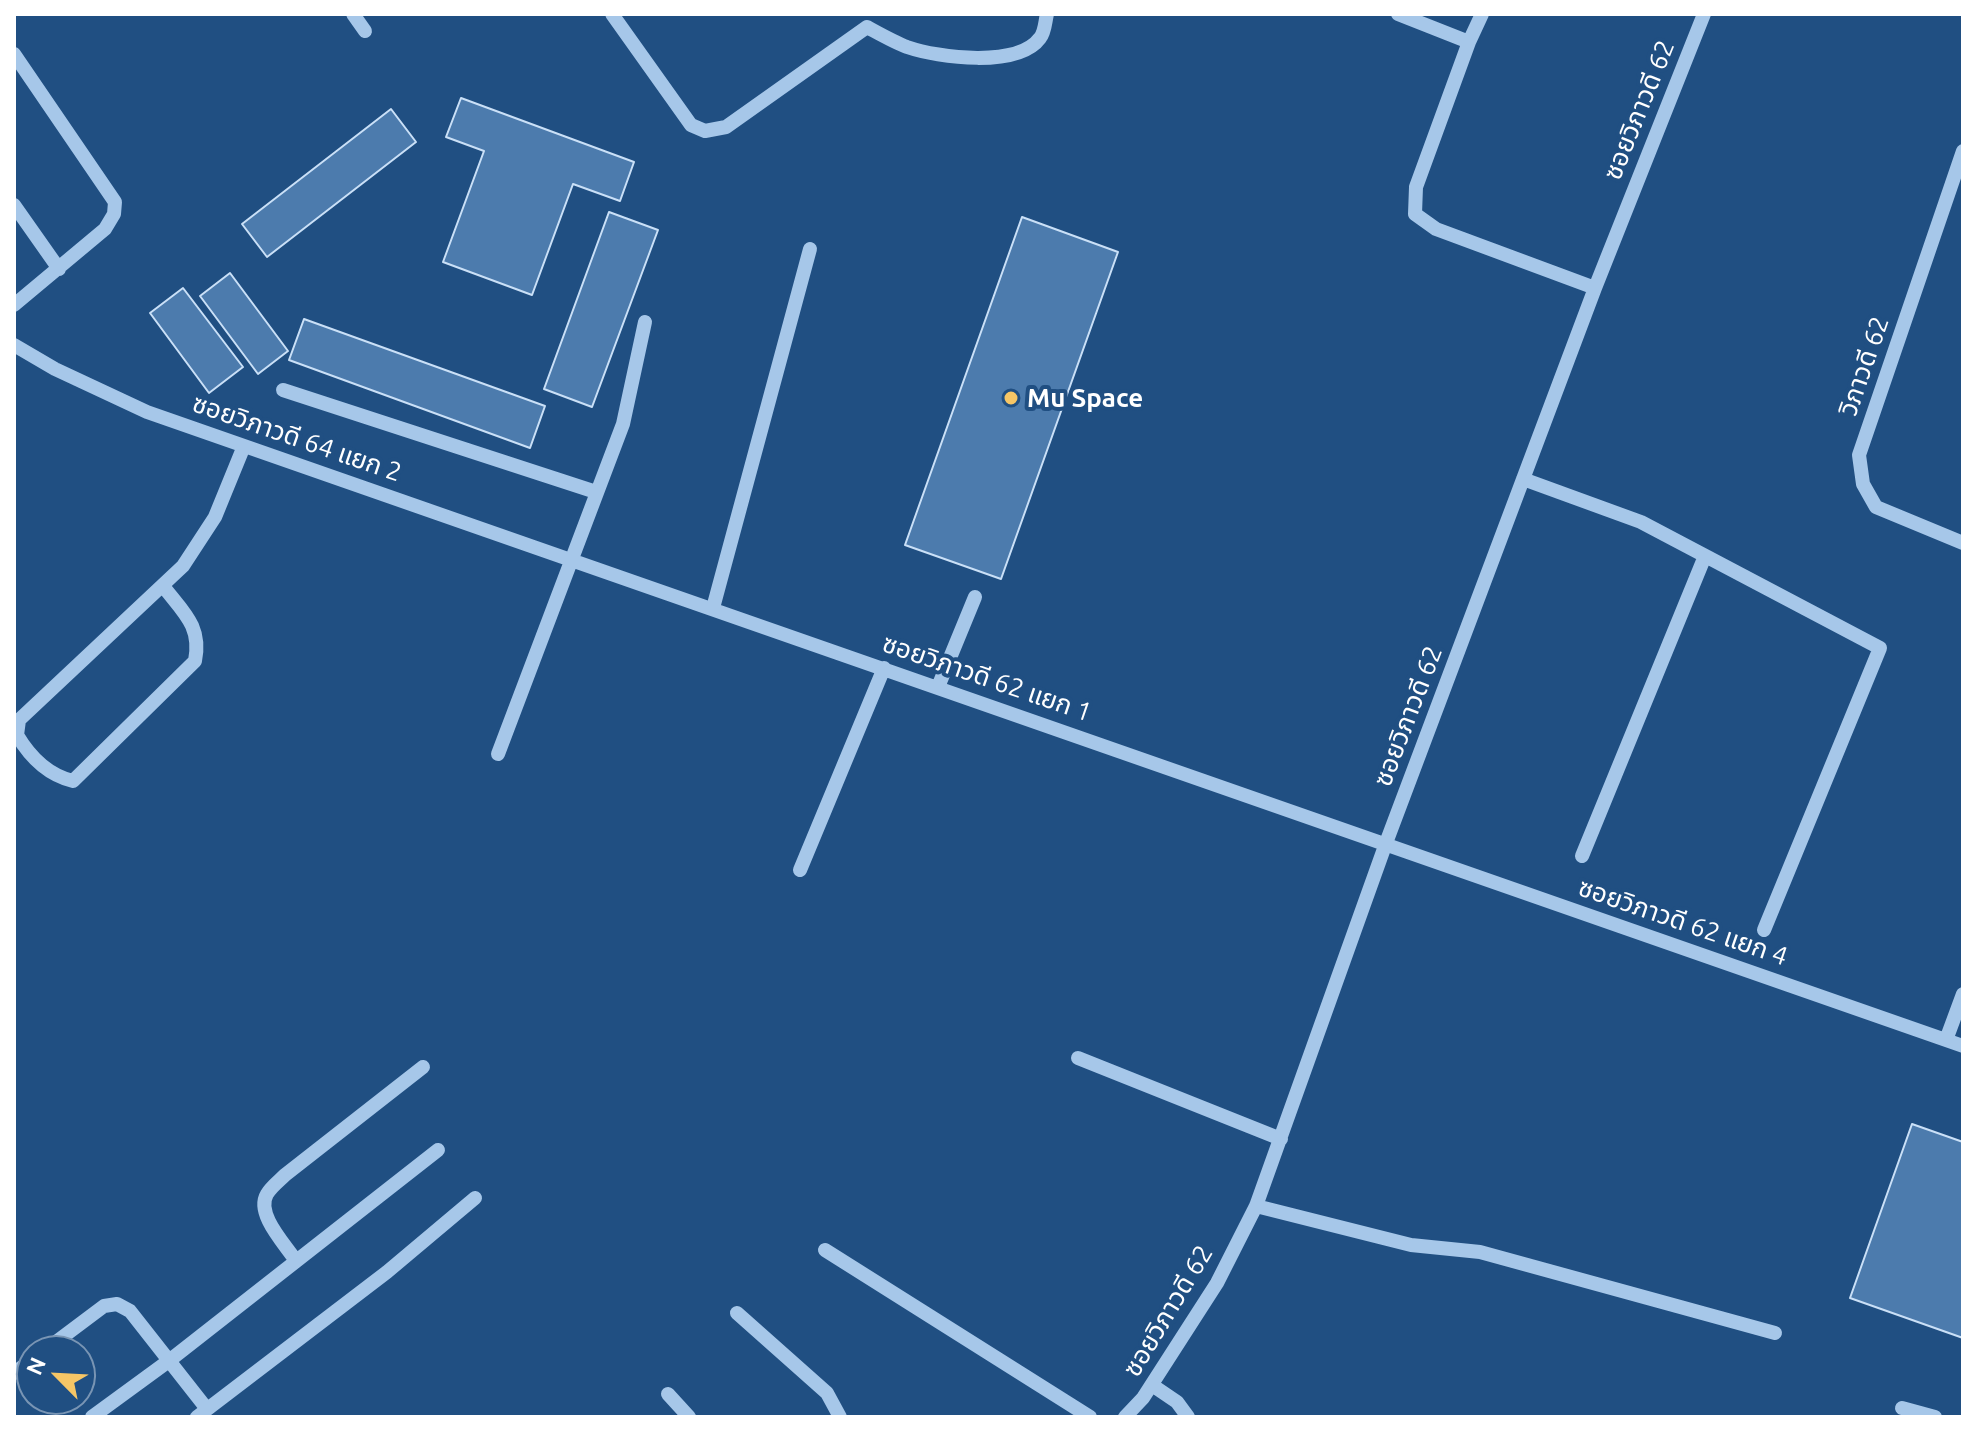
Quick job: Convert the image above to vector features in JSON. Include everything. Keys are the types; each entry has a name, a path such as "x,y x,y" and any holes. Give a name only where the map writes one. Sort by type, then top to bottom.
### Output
{"street":[{"path":"353,14 365,31"},
{"path":"612,14 691,125 705,131 726,127 867,27"},
{"path":"857,14 867,27 908,47 961,58 1015,55 1031,48 1043,36 1047,14"},
{"path":"1398,14 1469,42"},
{"path":"1482,14 1416,187 1415,214 1436,229 1595,288"},
{"name":"ซอยวิภาวดี 62","path":"1125,1417 1152,1385 1217,1283 1256,1206 1386,843 1595,288 1704,14"},
{"path":"14,54 115,202 114,214 105,229 14,305"},
{"name":"วิภาวดี 62","path":"1963,151 1859,455 1863,484 1876,507 1963,543"},
{"path":"14,205 59,269"},
{"path":"713,608 810,249"},
{"path":"498,754 623,424 645,322"},
{"name":"ซอยวิภาวดี 64 แยก 2","path":"14,345 55,369 147,412 571,559"},
{"path":"283,390 596,492"},
{"path":"163,586 195,627 199,645 195,661 73,781 48,771 17,735 19,720 183,566 215,517 244,446"},
{"path":"1523,479 1641,522 1880,648 1764,930"},
{"path":"1582,856 1705,556"},
{"name":"ซอยวิภาวดี 62 แยก 1","path":"571,559 1386,843"},
{"path":"938,687 975,597"},
{"path":"800,870 884,668"},
{"name":"ซอยวิภาวดี 62 แยก 4","path":"1386,843 1963,1046"},
{"path":"1946,1040 1963,994"},
{"path":"1078,1058 1281,1139"},
{"path":"296,1261 269,1220 265,1209 266,1196 285,1175 423,1067"},
{"path":"92,1417 170,1360 438,1150"},
{"path":"65,1335 104,1306 117,1304 130,1311 170,1360 202,1413 387,1272 475,1198"},
{"path":"1256,1206 1411,1245 1480,1252 1775,1333"},
{"path":"825,1250 1090,1417"},
{"path":"737,1313 827,1393 840,1417"},
{"path":"1152,1385 1177,1402 1188,1417"},
{"path":"668,1394 689,1417"},
{"path":"1902,1408 1935,1417"}],"building":[{"path":"461,98 634,162 620,201 573,184 532,295 443,262 484,151 446,137"},
{"path":"391,109 416,142 267,257 242,224"},
{"path":"609,212 658,230 592,407 544,389"},
{"name":"Mu Space","path":"1022,217 1118,252 1001,579 905,545"},
{"path":"230,273 288,351 258,374 200,296"},
{"path":"183,288 243,367 209,393 150,313"},
{"path":"304,319 545,406 530,448 289,360"},
{"path":"1912,1124 1963,1142 1963,1338 1850,1298"}],"place":[{"name":"Mu Space","path":"1011,398"}]}
